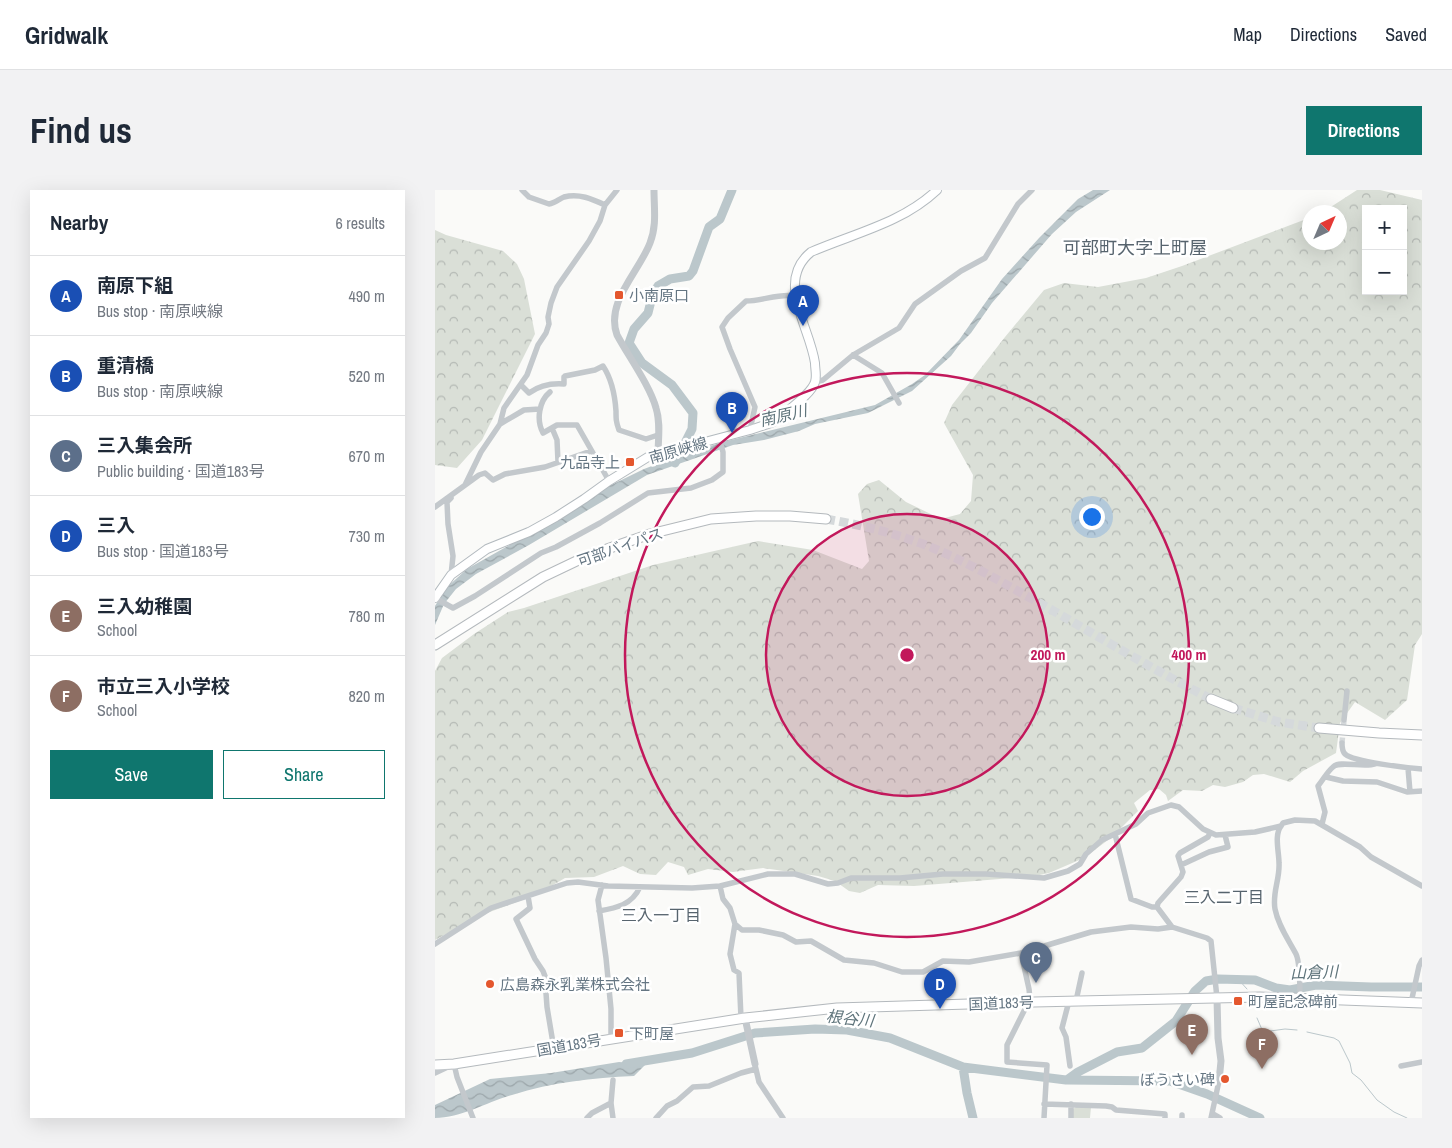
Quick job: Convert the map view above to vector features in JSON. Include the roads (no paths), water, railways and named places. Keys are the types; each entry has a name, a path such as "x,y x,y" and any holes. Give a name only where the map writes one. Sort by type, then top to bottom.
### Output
{"highway":[{"name":"可部バイパス","path":"435,645 543,577 587,556 650,534 711,519 756,516 826,519"},
{"path":"1211,699 1233,708"},
{"path":"1319,728 1422,735"},
{"name":"国道183号","path":"435,1065 455,1064 743,1018 837,1008 1260,997 1299,993 1422,1003"}],"main road":[{"path":"815,382 816,374 813,354 794,284 795,274 804,258 811,252 892,221 910,212 937,190"},
{"name":"南原峡線","path":"436,598 451,576 487,549 529,532 556,517 585,500 609,481 648,457 719,440 771,424 811,390 815,382"}],"street":[{"path":"522,190 529,197 549,204 569,196 580,196 591,198 605,205"},
{"path":"465,485 481,452 500,424 504,408 521,386 531,368 538,345 546,333 549,324 548,317 551,303 557,287 589,241 601,221 605,205 617,190"},
{"path":"654,190 656,218 650,245 622,294 616,307 614,318 617,335 652,396 657,409 659,422 658,456"},
{"path":"815,382 823,380 853,355 899,328 915,304 961,271 985,258 1019,204 1032,190"},
{"path":"750,430 755,406 722,327 728,318 746,301 760,301 784,294 796,296"},
{"path":"853,355 882,373 899,403"},
{"path":"521,386 529,393 538,387 564,384 565,376 595,370 603,366 610,380 616,412 615,418 619,430 646,439 658,435"},
{"path":"550,392 545,396 539,408 539,427 543,433 557,425 577,426 609,481"},
{"path":"500,424 524,410 539,408"},
{"path":"552,428 557,440 558,462"},
{"path":"436,598 453,608 541,553 593,527 648,493 691,488 712,480 723,472 723,452 719,440"},
{"path":"435,507 457,490 485,473 493,480 505,474 545,467 591,451"},
{"path":"451,576 453,556 447,502 457,493 457,490"},
{"path":"1344,720 1347,691"},
{"path":"1342,743 1346,755 1375,764 1422,769"},
{"path":"1322,824 1325,812 1318,786 1333,766 1337,764 1365,766 1375,764"},
{"path":"1409,768 1410,792"},
{"path":"1326,777 1343,781 1377,782 1398,790 1410,792 1422,791"},
{"path":"435,944 486,911 567,883 692,888 720,886 768,874 795,874 828,884 838,883 851,878 900,878 943,874 986,874 1043,878 1068,871 1080,864 1086,854 1102,840 1136,824 1148,813 1171,805 1179,807 1203,829 1216,835 1255,832 1281,826"},
{"path":"1299,993 1299,967 1296,954 1277,917 1274,905 1279,869 1277,832 1283,823 1295,820 1315,821 1322,824 1360,847 1371,857 1390,869 1422,886"},
{"path":"1157,907 1158,903 1181,877 1183,872 1180,853 1208,837 1210,833"},
{"path":"1115,834 1131,899 1157,907 1172,927"},
{"path":"1181,865 1209,852 1228,847 1225,835"},
{"path":"602,885 598,900 611,1009 611,1038"},
{"path":"720,886 723,899 730,908 735,924 730,954 734,970 739,973 743,1018 759,1082 767,1097 783,1118"},
{"path":"599,911 626,904 634,898 640,887"},
{"path":"528,896 529,908 516,919 543,970 548,984 546,993 547,1007 554,1048"},
{"path":"735,924 742,930 759,930 783,935 796,942 811,941 844,960 874,964 902,972 923,972 943,961 969,962 1021,953 1091,932 1131,927 1158,929 1172,927 1207,938 1211,941 1216,984 1218,1038 1221,1061 1213,1114 1220,1118"},
{"path":"1021,953 1030,999 1007,1045 1007,1062 1047,1066 1043,1104 1044,1118"},
{"path":"1411,1003 1422,960"},
{"path":"1070,1066 1066,1037 1062,1028 1073,1001 1081,973"},
{"path":"1401,1066 1422,1062"},
{"path":"435,1074 455,1064 457,1077 472,1117"},
{"path":"656,1118 667,1106 677,1101 693,1087 709,1086 756,1067"},
{"path":"613,1080 611,1103 613,1118"},
{"path":"587,1118 592,1113 611,1103"},
{"path":"1043,1104 1106,1106 1116,1110 1165,1114 1165,1118"},
{"path":"1071,1104 1071,1118"}],"water":[{"path":"1093,190 1110,190 1076,212 1052,234 992,303 971,333 951,356 912,391 868,413 815,424 799,431 764,440 733,445 647,475 476,574 456,589 444,604 435,625 435,606 446,588 467,569 563,515 607,487 644,469 686,453 727,441 875,405 912,384 925,375 959,340 1002,279 1039,238 1078,199"},
{"path":"619,1062 646,1064 634,1076 588,1079 542,1087 454,1115 435,1118 435,1105 490,1079 551,1073"}],"waterway":[{"path":"675,463 692,429 693,413 672,385 642,363 629,343 634,329 648,313 653,293 658,286 670,279 689,276 693,271 709,227 720,219 732,190"},
{"name":"山倉川","path":"1067,1080 1078,1072 1117,1052 1142,1048 1176,1021 1195,991 1206,981 1218,979 1255,980 1276,988 1290,990 1316,985 1422,987"},
{"path":"1238,979 1247,989"},
{"path":"1257,1018 1263,1032 1285,1029 1297,1030"},
{"name":"根谷川","path":"626,1064 692,1053 755,1033 815,1029 847,1030 890,1038 963,1067 1066,1080 1170,1081 1207,1094 1260,1118"},
{"path":"1307,1032 1334,1038 1339,1041 1350,1063 1352,1073 1361,1080 1377,1100 1394,1112 1407,1118"},
{"path":"963,1067 973,1118"}],"tunnel":[{"path":"826,519 903,537 957,559 1211,699"},
{"path":"1233,708 1279,722 1319,728"},
{"path":"1342,743 1344,720"}],"place":[{"name":"小南原口","path":"619,295"},
{"name":"南原下組","path":"803,326"},
{"name":"重清橋","path":"732,433"},
{"name":"九品寺上","path":"630,462"},
{"name":"三入集会所","path":"1036,983"},
{"name":"広島森永乳業株式会社","path":"490,984"},
{"name":"町屋記念碑前","path":"1238,1001"},
{"name":"三入","path":"940,1009"},
{"name":"下町屋","path":"619,1033"},
{"name":"三入幼稚園","path":"1192,1055"},
{"name":"市立三入小学校","path":"1262,1069"},
{"name":"ぼうさい碑","path":"1225,1079"}],"district":[{"name":"可部町大字上町屋","path":"1135,247"},
{"name":"三入二丁目","path":"1224,897"},
{"name":"三入一丁目","path":"661,915"}],"water label":[{"name":"南原川","path":"783,415"}]}
